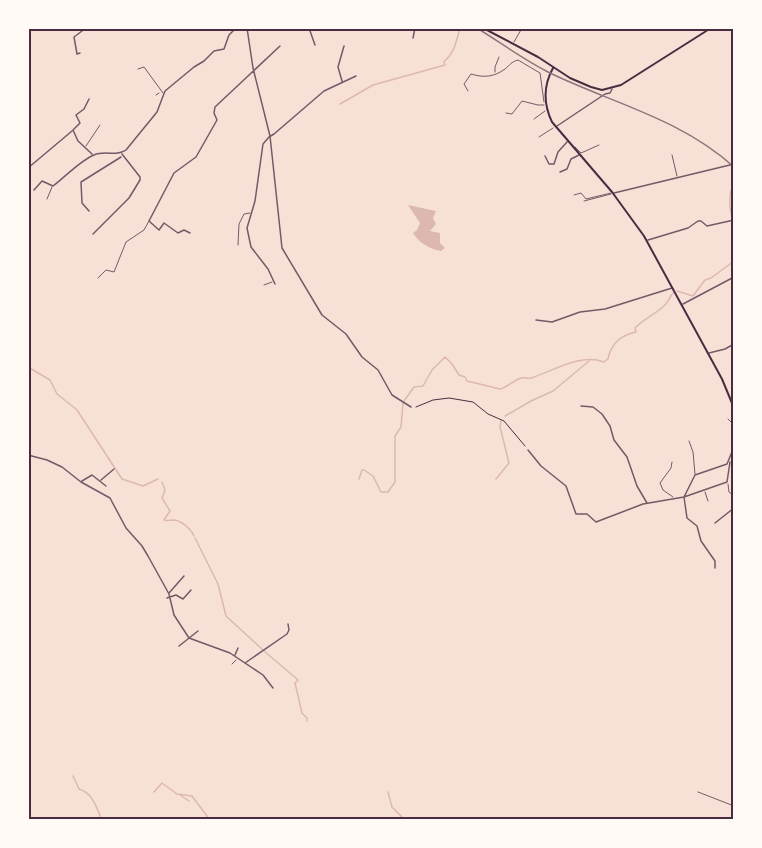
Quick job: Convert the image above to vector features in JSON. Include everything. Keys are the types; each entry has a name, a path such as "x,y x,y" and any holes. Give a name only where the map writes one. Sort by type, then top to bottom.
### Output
{"main road":[{"path":"483,28 513,44 551,71 592,88 612,89 711,28"},
{"path":"551,71 545,90 545,104 555,127 613,193 647,241 732,397 734,408"}],"street":[{"path":"80,53 77,54 74,37 86,28"},
{"path":"89,212 82,203 81,182 122,155 157,112 162,93 206,60 213,52 224,50 229,34 236,28"},
{"path":"246,28 253,71 270,136 282,248 322,315 346,334 362,357 378,370 392,395 411,407"},
{"path":"309,28 315,45"},
{"path":"413,38 415,28"},
{"path":"190,233 183,230 178,233 165,223 159,230 149,221 174,173 196,157 214,129 218,120 213,113 215,106 280,46"},
{"path":"342,82 338,67 344,46"},
{"path":"275,284 266,267 252,249 247,225 255,201 263,144 321,93 356,76"},
{"path":"555,127 610,93 612,89"},
{"path":"28,168 80,123 76,115 84,109 89,99"},
{"path":"72,130 78,141 93,154"},
{"path":"544,156 549,164 554,164 558,152 568,142"},
{"path":"34,190 42,181 52,187 93,154 104,152 122,155 140,180 129,198 93,234"},
{"path":"560,172 566,170 571,159 579,155"},
{"path":"613,193 734,164"},
{"path":"647,241 688,228 698,221 707,226 734,220"},
{"path":"682,304 734,277"},
{"path":"536,320 552,322 580,312 605,309 673,288"},
{"path":"708,353 734,344"},
{"path":"734,369 732,373 734,376"},
{"path":"581,406 592,407 602,414 610,427 614,440 627,457 637,486 647,503"},
{"path":"528,450 541,466 566,486 577,515 586,514 597,522 606,516 647,503 684,497 728,482 729,461 734,447"},
{"path":"28,455 63,468 81,482 112,500 119,517 143,547 170,595 174,615 189,638 238,658 263,675 273,688"},
{"path":"715,568 715,561 701,541 697,526 687,518 684,497 696,474 729,461"},
{"path":"100,481 114,470"},
{"path":"81,482 90,475 106,486"},
{"path":"715,523 734,508"},
{"path":"167,598 184,576"},
{"path":"170,595 183,599 191,590"},
{"path":"245,663 287,634 290,630 288,624"},
{"path":"179,646 198,631"},
{"path":"234,656 238,648"}],"lane":[{"path":"513,44 522,28"},
{"path":"496,74 494,68 499,57"},
{"path":"468,91 464,84 471,74 486,77 496,74 517,60 537,70 545,104 538,105 522,101 512,114 506,113"},
{"path":"138,69 144,67 162,93 156,95"},
{"path":"534,119 547,110"},
{"path":"86,148 100,125"},
{"path":"539,137 555,127"},
{"path":"574,147 581,153 599,145"},
{"path":"672,155 677,178"},
{"path":"47,199 52,187"},
{"path":"574,195 581,193 586,199 613,193"},
{"path":"584,201 613,193"},
{"path":"238,245 240,222 244,214 250,213"},
{"path":"98,278 106,270 114,272 126,242 144,230 149,221"},
{"path":"264,285 273,280"},
{"path":"728,419 734,425"},
{"path":"689,441 696,474"},
{"path":"672,462 671,468 660,483 663,490 674,498"},
{"path":"728,482 728,489 734,496"},
{"path":"705,490 708,501"},
{"path":"232,664 238,658"},
{"path":"698,792 734,806"}],"path":[{"path":"411,407 449,398 475,403 488,414 504,421 528,450"}],"shaded area":[{"path":"408,205 436,211 433,218 436,224 430,231 440,233 440,243 445,248 441,251 433,249 415,236 413,233 420,223"}],"waterway":[{"path":"340,104 373,85 445,65 444,62 453,51 460,28"},
{"path":"733,218 730,202 734,185"},
{"path":"677,291 693,296 705,280 734,261"},
{"path":"404,401 414,387 423,386 432,370 445,357 459,375 465,377 467,381 500,389 521,378 531,378 576,361 604,362 618,341 636,332 635,328 665,305 673,293"},
{"path":"505,416 553,391 589,361"},
{"path":"28,367 50,380 57,394 76,409"},
{"path":"359,479 364,470 373,476 381,492 388,492 395,482 395,436 401,427 403,403"},
{"path":"77,410 122,479 143,486 158,479"},
{"path":"496,479 509,463 500,427 501,421"},
{"path":"162,482 165,490 162,498 170,511 164,520 180,522 194,536"},
{"path":"195,538 218,584 226,616 263,650"},
{"path":"264,651 298,680 295,683 302,713 307,721"},
{"path":"73,776 79,789 94,801 102,820"},
{"path":"154,792 162,783 177,794 192,796 210,820"},
{"path":"388,792 392,807 405,820"},
{"path":"180,795 189,801"},
{"path":"81,820 101,818"}],"railway":[{"path":"477,28 548,72 691,136 734,167"}]}
